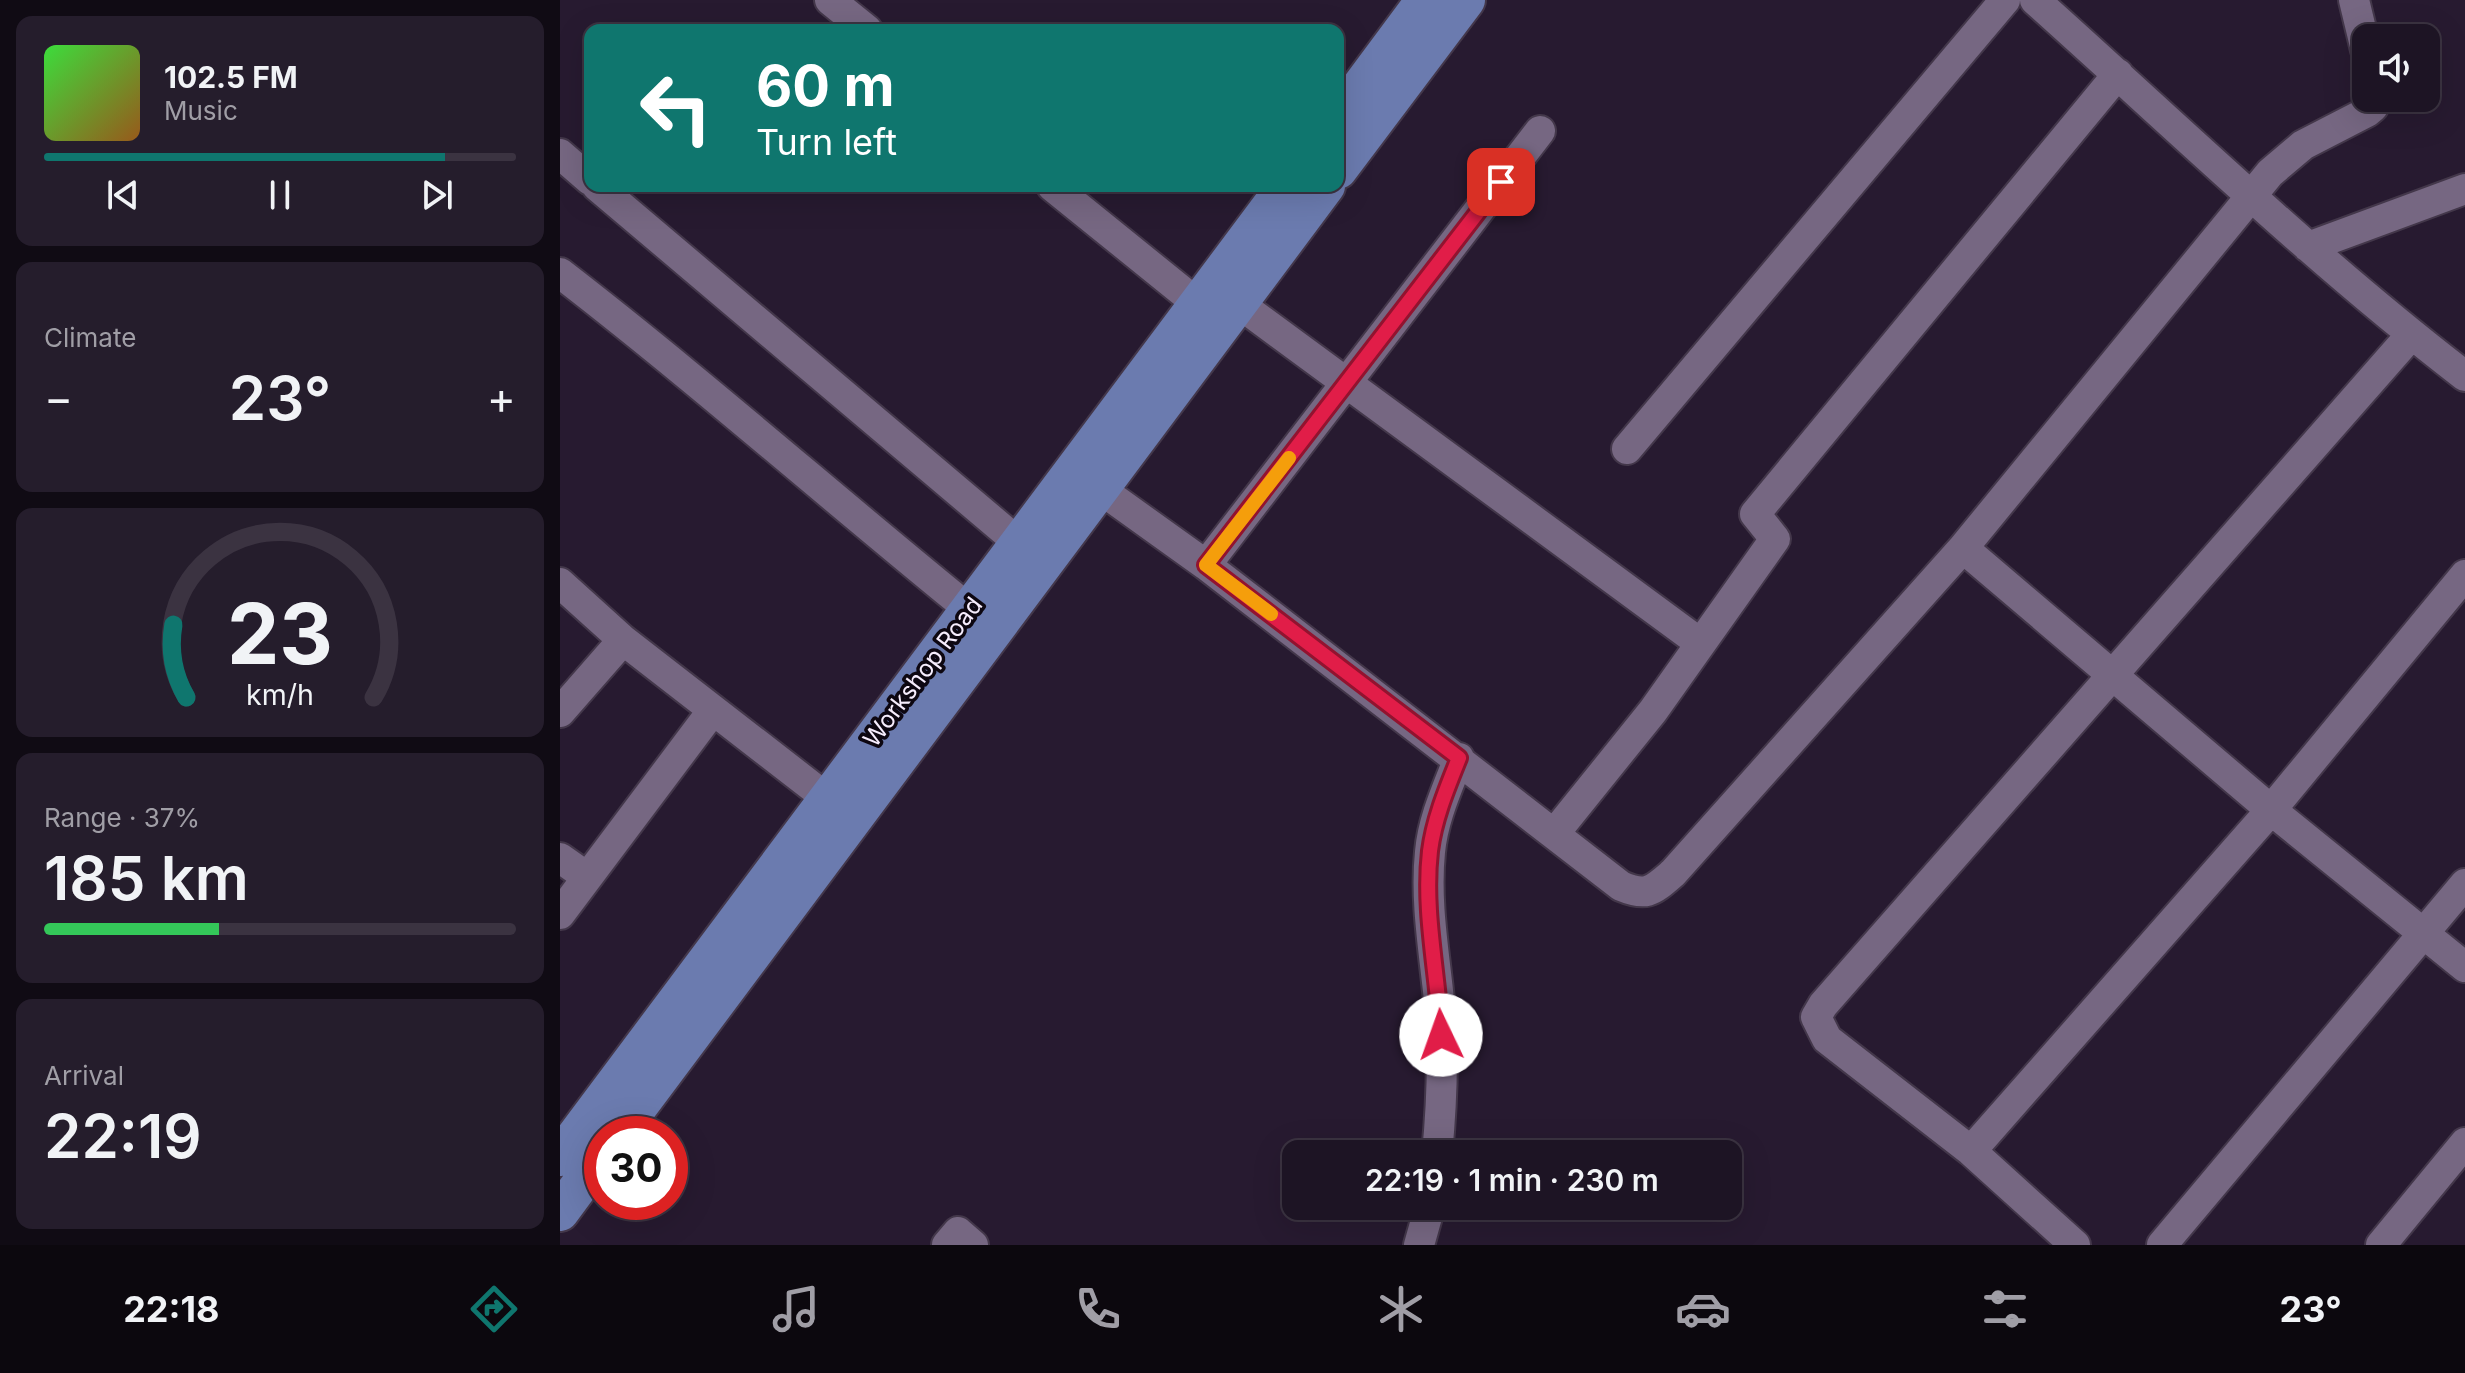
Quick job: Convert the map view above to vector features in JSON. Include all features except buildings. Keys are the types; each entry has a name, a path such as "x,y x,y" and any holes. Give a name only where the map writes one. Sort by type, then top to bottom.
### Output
{"main road":[{"path":"1344,109 1425,0"},
{"path":"1344,162 1466,0"},
{"name":"Workshop Road","path":"560,1157 1282,192"},
{"name":"Workshop Road","path":"631,1116 1321,192"},
{"path":"560,1212 584,1179"}],"street":[{"path":"830,0 860,24"},
{"path":"1627,449 2005,0"},
{"path":"2035,0 2308,247 2411,335 2465,376"},
{"path":"2354,0 2360,24"},
{"path":"1554,834 1653,711 1775,539 1755,514 2118,74"},
{"path":"1100,489 1206,565 1621,886 1638,893 1653,890 1673,873 1963,548 2286,157 2367,112"},
{"path":"1206,565 1540,131"},
{"path":"560,154 584,175"},
{"path":"2308,247 2465,189"},
{"path":"604,192 1019,543"},
{"path":"1059,192 1198,304"},
{"path":"560,273 640,335 970,610"},
{"path":"1238,303 1700,643"},
{"path":"2075,1245 1971,1151 1827,1039 1816,1017 1823,1005 2411,335"},
{"path":"1963,548 2271,810 2465,967"},
{"path":"1971,1151 2271,810 2465,575"},
{"path":"560,583 623,640 828,799"},
{"path":"560,712 623,640"},
{"path":"560,914 713,710"},
{"path":"1438,1140 1443,1098 1439,1004 1428,897 1430,851 1437,815 1459,758"},
{"path":"560,858 587,877"},
{"path":"2162,1245 2465,884"},
{"path":"2381,1245 2465,1143"},
{"path":"1419,1245 1426,1220"},
{"path":"947,1245 958,1232 973,1245"}],"slow traffic":[{"path":"1271,614 1206,565 1289,458"}],"route":[{"path":"1441,1035 1428,897 1430,851 1437,815 1459,758 1206,565 1501,182"}]}
